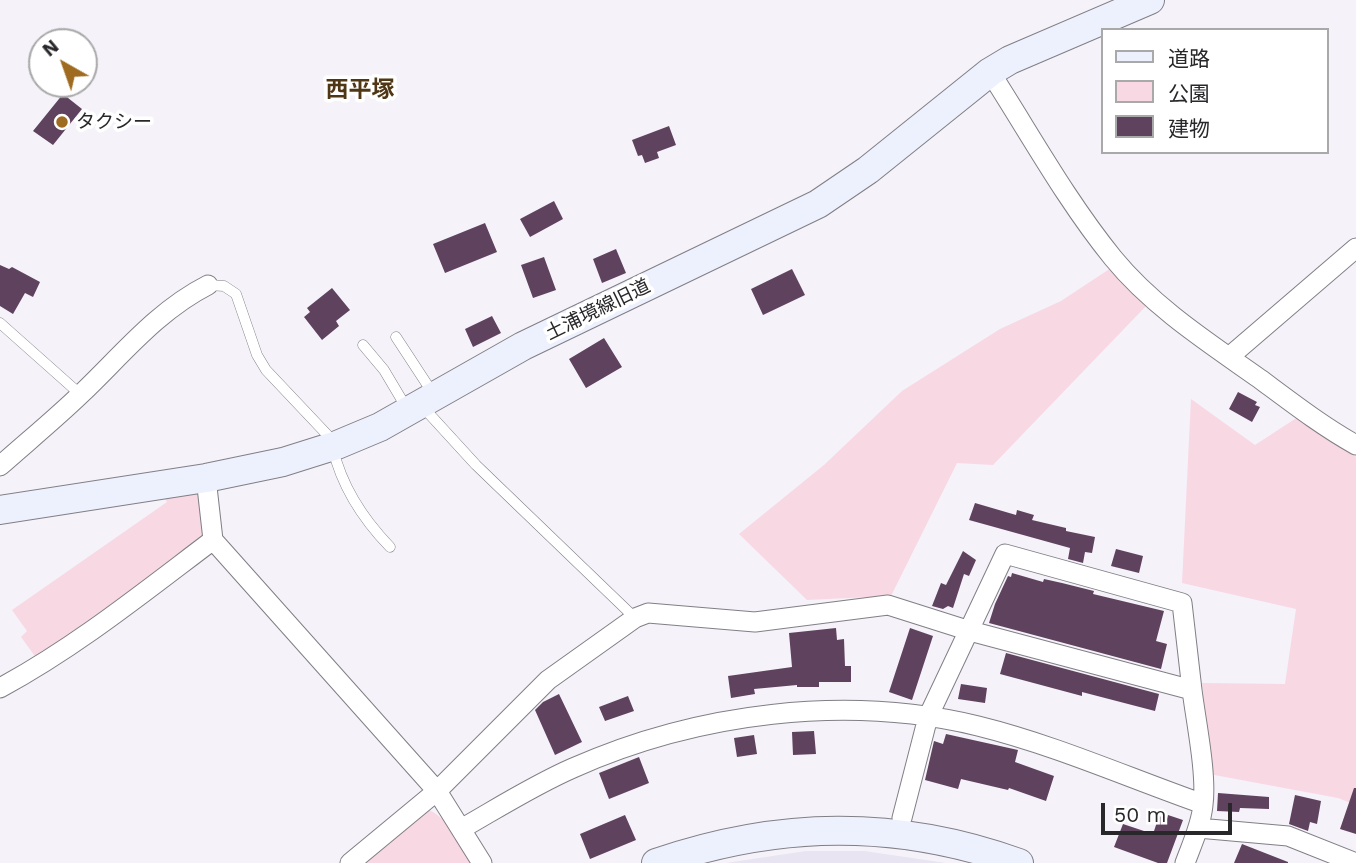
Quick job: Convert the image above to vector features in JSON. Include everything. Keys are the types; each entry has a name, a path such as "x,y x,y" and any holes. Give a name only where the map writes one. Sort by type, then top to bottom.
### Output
{"street":[{"name":"土浦境線旧道","path":"0,510 206,478 283,462 335,446 380,427 523,346 818,204 868,170 990,72 1010,60 1150,0"},
{"path":"990,72 1070,198 1114,259 1153,299 1229,357 1356,445"},
{"path":"1229,357 1356,248"},
{"path":"0,466 81,395 155,321 182,299 208,285"},
{"path":"206,478 213,540 437,791 482,863"},
{"path":"0,688 23,676 104,622 213,540"},
{"path":"902,818 928,717 1005,554 1182,603 1204,788 1198,828 1185,863"},
{"path":"350,863 437,791 548,680 635,618 648,613 755,622 888,605 970,631 1192,690"},
{"path":"461,829 570,769 603,755 680,731 759,717 808,712 858,711 928,717 976,726 1030,741 1203,804"},
{"path":"1198,828 1288,835 1356,863"},
{"path":"656,863 685,858 736,839 774,834 849,831 931,839 967,846 1019,863"}],"lane":[{"path":"208,285 224,286 236,294 257,355 266,370 335,446 343,480 367,523 390,547"},
{"path":"0,323 81,395"},
{"path":"396,337 421,404"},
{"path":"363,345 476,465 635,618"}],"shaded area":[{"path":"806,851 864,851 946,863 726,863"}],"green space":[{"path":"1111,268 1148,304 993,465 957,463 891,596 807,600 739,534 824,465 902,391 1000,329 1061,301"},
{"path":"1191,399 1255,445 1298,417 1356,457 1356,805 1338,798 1209,774 1202,683 1285,684 1296,609 1182,583"},
{"path":"197,486 205,530 203,538 37,659 21,637 27,631 12,610 167,502 161,492"},
{"path":"424,808 447,824 474,863 359,863"}],"building":[{"path":"60,98 68,98 82,109 53,145 33,131"},
{"path":"669,126 676,145 657,152 659,158 645,163 642,155 638,156 632,140"},
{"path":"554,201 563,219 530,237 520,219"},
{"path":"485,223 497,252 445,273 433,244"},
{"path":"616,249 626,273 602,283 593,259"},
{"path":"544,257 556,290 533,298 521,265"},
{"path":"0,265 9,269 12,267 40,282 33,297 25,293 13,314 0,306"},
{"path":"792,269 805,295 763,315 751,289"},
{"path":"332,288 350,310 336,321 339,326 322,340 304,317 310,312 307,308"},
{"path":"492,316 501,333 473,347 465,329"},
{"path":"604,338 622,367 586,388 569,359"},
{"path":"1238,392 1257,402 1255,405 1260,407 1252,422 1229,409"},
{"path":"975,503 1016,515 1017,510 1034,515 1032,520 1095,537 1092,553 1085,552 1083,563 1068,559 1070,548 969,520"},
{"path":"1116,549 1143,556 1139,573 1111,566"},
{"path":"963,551 976,560 969,576 964,574 953,608 932,606 941,583 946,585"},
{"path":"1012,573 1043,582 1044,579 1094,591 1093,594 1164,611 1156,641 1167,644 1161,669 989,623 995,604"},
{"path":"836,628 837,640 844,639 845,666 851,666 851,682 819,682 819,687 797,685 754,689 755,694 731,698 728,676 792,667 789,633"},
{"path":"910,628 933,636 912,700 889,692"},
{"path":"1006,653 1159,694 1155,711 1082,692 1082,696 1000,674"},
{"path":"961,684 987,688 985,703 958,699"},
{"path":"559,694 582,742 555,755 535,710 543,702"},
{"path":"628,696 634,711 605,721 599,707"},
{"path":"814,731 816,754 793,755 792,732"},
{"path":"946,734 1018,750 1015,762 1054,776 1046,801 1009,788 1008,790 961,779 958,789 925,780 934,741 943,744"},
{"path":"754,735 757,754 737,757 734,738"},
{"path":"639,757 649,783 609,799 599,773"},
{"path":"1356,788 1356,834 1340,829"},
{"path":"1218,793 1269,797 1269,809 1240,808 1239,812 1217,811"},
{"path":"1295,795 1321,801 1317,824 1310,822 1308,831 1289,824"},
{"path":"625,815 636,840 590,859 580,834"},
{"path":"1168,815 1183,820 1167,863 1158,863 1114,847 1123,824 1153,834 1159,816 1167,819"},
{"path":"1242,844 1288,862 1288,863 1234,863"}],"place":[{"name":"タクシー","path":"62,122"}],"district":[{"name":"西平塚","path":"360,90"}]}
